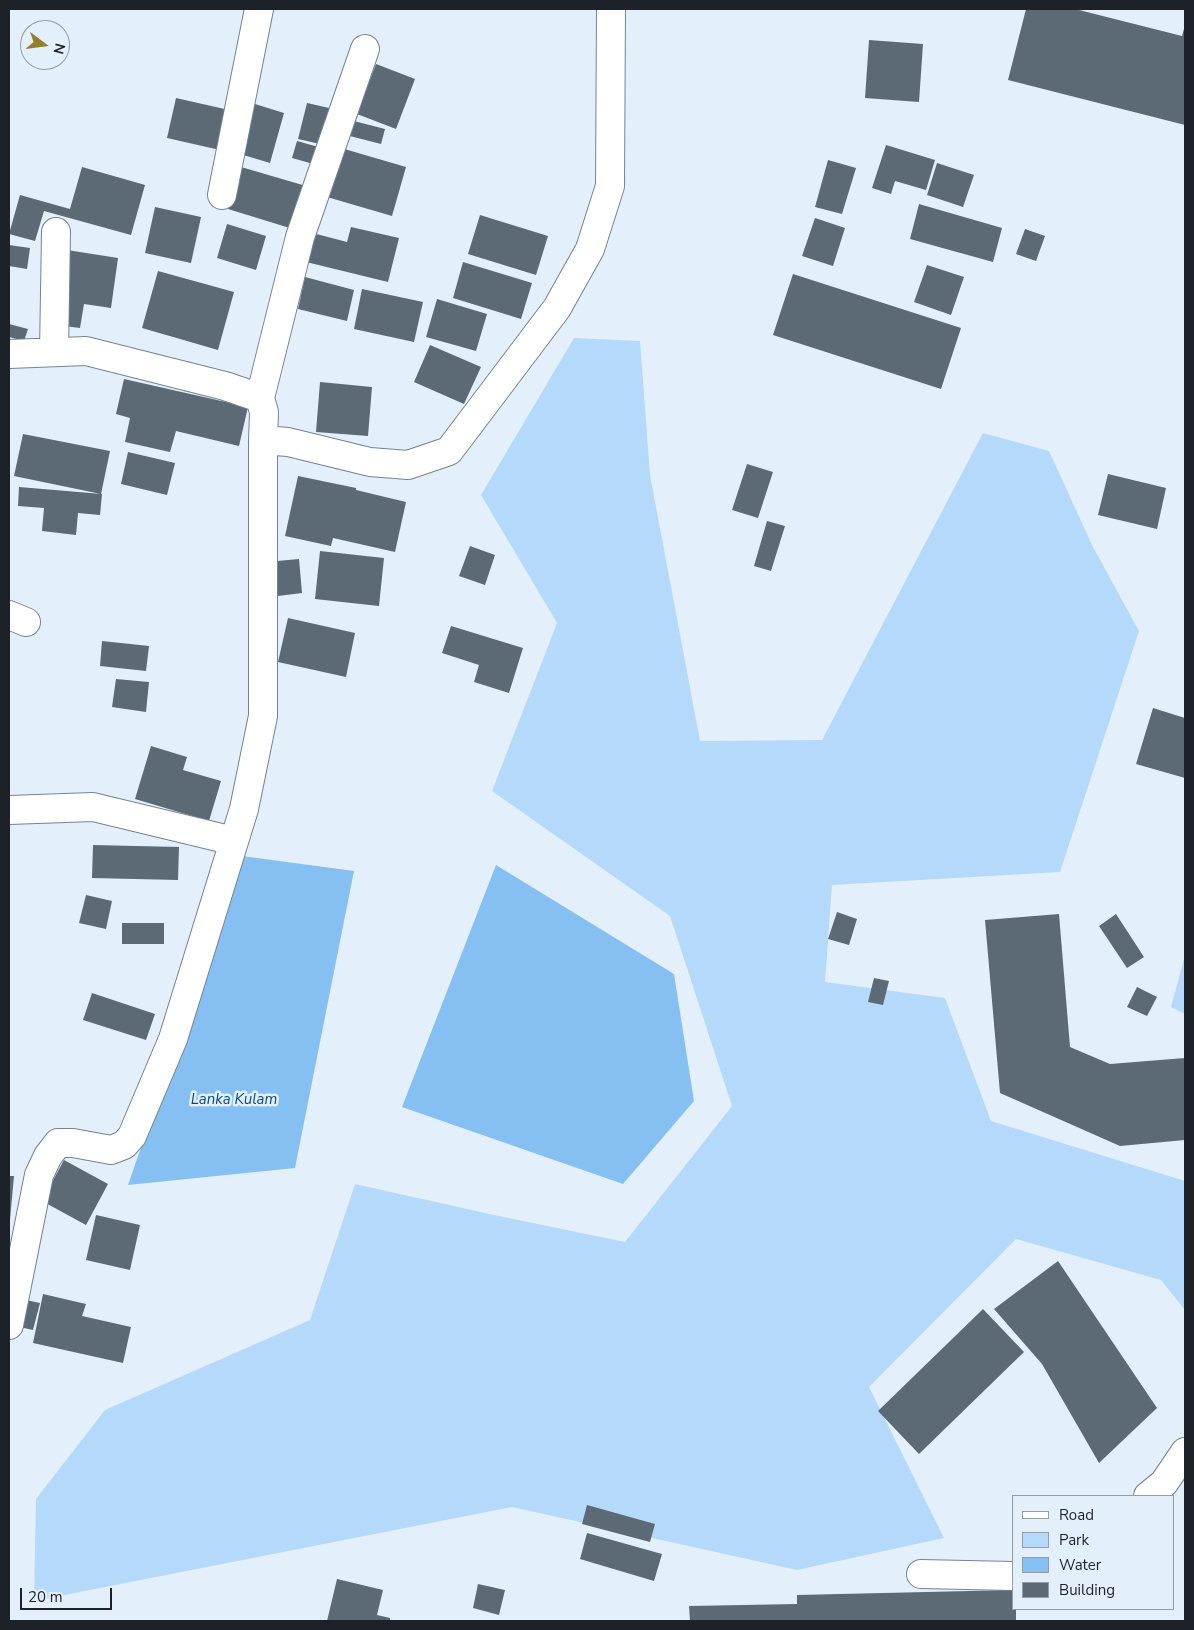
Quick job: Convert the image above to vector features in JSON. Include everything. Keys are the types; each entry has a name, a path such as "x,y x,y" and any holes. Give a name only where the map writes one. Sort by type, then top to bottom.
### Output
{"street":[{"path":"222,195 259,9"},
{"path":"263,440 288,442 370,462 408,465 450,451 557,308 590,249 610,186 612,9"},
{"path":"9,1325 39,1175 45,1162 58,1144 73,1143 111,1150 124,1145 132,1136 173,1039 244,809 263,716 264,412 260,398 300,237 365,49"},
{"path":"54,352 56,232"},
{"path":"9,354 86,351 225,386 260,398"},
{"path":"9,810 93,807 234,841"},
{"path":"1149,1495 1164,1483 1185,1452"},
{"path":"920,1574 1012,1576"}],"green space":[{"path":"574,338 640,341 650,475 700,741 822,740 983,433 1049,451 1092,545 1139,631 1060,872 832,885 825,982 945,998 991,1121 1185,1181 1185,1310 1161,1280 1016,1239 869,1387 944,1538 797,1570 512,1507 34,1601 36,1499 105,1410 310,1320 355,1184 625,1242 732,1106 670,916 492,791 557,623 481,495"},
{"path":"1185,955 1185,1014 1171,1007"}],"water":[{"name":"Lanka Kulam","path":"242,856 354,871 295,1168 128,1185"},
{"path":"496,865 674,974 694,1101 623,1184 402,1107"}],"building":[{"path":"1026,9 1075,9 1182,36 1185,25 1185,125 1008,80"},
{"path":"869,40 923,44 919,102 865,98"},
{"path":"376,64 415,79 396,129 357,114"},
{"path":"176,98 229,110 220,150 167,138"},
{"path":"307,103 338,110 329,146 298,139"},
{"path":"255,104 284,113 270,163 240,154"},
{"path":"350,120 385,129 381,144 346,135"},
{"path":"297,141 322,148 317,165 292,158"},
{"path":"886,145 935,160 926,190 895,181 891,194 872,188"},
{"path":"341,148 406,167 392,216 327,197"},
{"path":"828,160 856,168 842,214 815,207"},
{"path":"937,163 974,175 963,207 927,195"},
{"path":"82,167 145,185 131,235 44,211 35,241 9,234 20,195 70,209"},
{"path":"241,167 306,186 293,229 228,209"},
{"path":"919,204 1002,228 993,262 910,239"},
{"path":"155,207 201,217 191,263 145,253"},
{"path":"480,215 548,236 536,275 468,254"},
{"path":"815,218 845,228 833,266 802,256"},
{"path":"227,224 266,236 256,270 217,258"},
{"path":"351,227 399,238 388,282 298,260 305,231 347,242"},
{"path":"1025,229 1045,236 1036,261 1016,254"},
{"path":"9,245 30,248 27,269 9,266"},
{"path":"67,250 118,258 111,308 84,304 80,328 56,325"},
{"path":"463,262 532,283 521,319 453,298"},
{"path":"927,265 964,277 951,315 914,302"},
{"path":"158,271 234,292 218,350 142,328"},
{"path":"793,274 961,328 941,389 773,335"},
{"path":"305,277 354,290 347,321 298,309"},
{"path":"362,289 423,302 414,342 354,329"},
{"path":"437,299 487,314 476,351 426,337"},
{"path":"9,324 28,329 24,341 9,337"},
{"path":"430,345 481,367 464,404 414,382"},
{"path":"124,379 248,407 239,446 176,431 170,452 125,442 130,418 116,414"},
{"path":"320,382 372,387 368,436 316,432"},
{"path":"23,434 110,451 101,494 14,476"},
{"path":"128,452 175,463 167,495 121,484"},
{"path":"747,464 773,472 758,518 732,510"},
{"path":"1108,474 1166,488 1157,529 1098,515"},
{"path":"298,476 356,488 356,490 406,502 395,552 333,538 331,546 285,536"},
{"path":"19,487 102,494 100,515 78,513 76,535 42,531 44,508 18,506"},
{"path":"767,521 785,526 771,571 754,566"},
{"path":"470,546 495,555 485,585 459,576"},
{"path":"320,551 384,558 379,606 315,599"},
{"path":"299,559 302,593 270,597 266,562"},
{"path":"288,618 355,633 346,677 278,662"},
{"path":"451,626 523,648 509,693 474,682 479,665 442,653"},
{"path":"102,641 149,646 146,671 100,666"},
{"path":"116,679 149,682 146,712 112,707"},
{"path":"1153,708 1185,718 1185,778 1136,764"},
{"path":"151,746 187,757 183,770 221,781 209,821 135,799"},
{"path":"93,845 179,847 178,880 92,878"},
{"path":"86,895 112,901 106,929 79,923"},
{"path":"837,912 857,919 849,945 828,939"},
{"path":"1059,914 1070,1047 1110,1064 1185,1058 1185,1140 1120,1146 1000,1093 985,920"},
{"path":"1116,914 1144,957 1127,968 1099,926"},
{"path":"122,923 164,923 164,944 122,944"},
{"path":"874,978 889,981 883,1005 868,1002"},
{"path":"1137,987 1157,997 1147,1016 1127,1007"},
{"path":"92,993 155,1014 146,1040 83,1020"},
{"path":"64,1160 108,1184 86,1225 42,1201"},
{"path":"9,1176 14,1176 10,1220 9,1220"},
{"path":"96,1215 140,1225 130,1270 86,1260"},
{"path":"1058,1261 1157,1408 1099,1463 1042,1364 994,1309"},
{"path":"43,1294 86,1304 82,1316 131,1327 123,1363 33,1343"},
{"path":"21,1299 40,1303 33,1330 15,1326"},
{"path":"983,1309 1024,1352 919,1454 878,1411"},
{"path":"587,1505 655,1524 650,1542 582,1524"},
{"path":"587,1533 662,1554 654,1581 580,1559"},
{"path":"337,1579 383,1590 377,1615 390,1618 390,1621 327,1621"},
{"path":"478,1584 505,1590 499,1615 473,1608"},
{"path":"1012,1590 1012,1610 1016,1610 1016,1621 690,1621 689,1606 797,1604 797,1595"}]}
